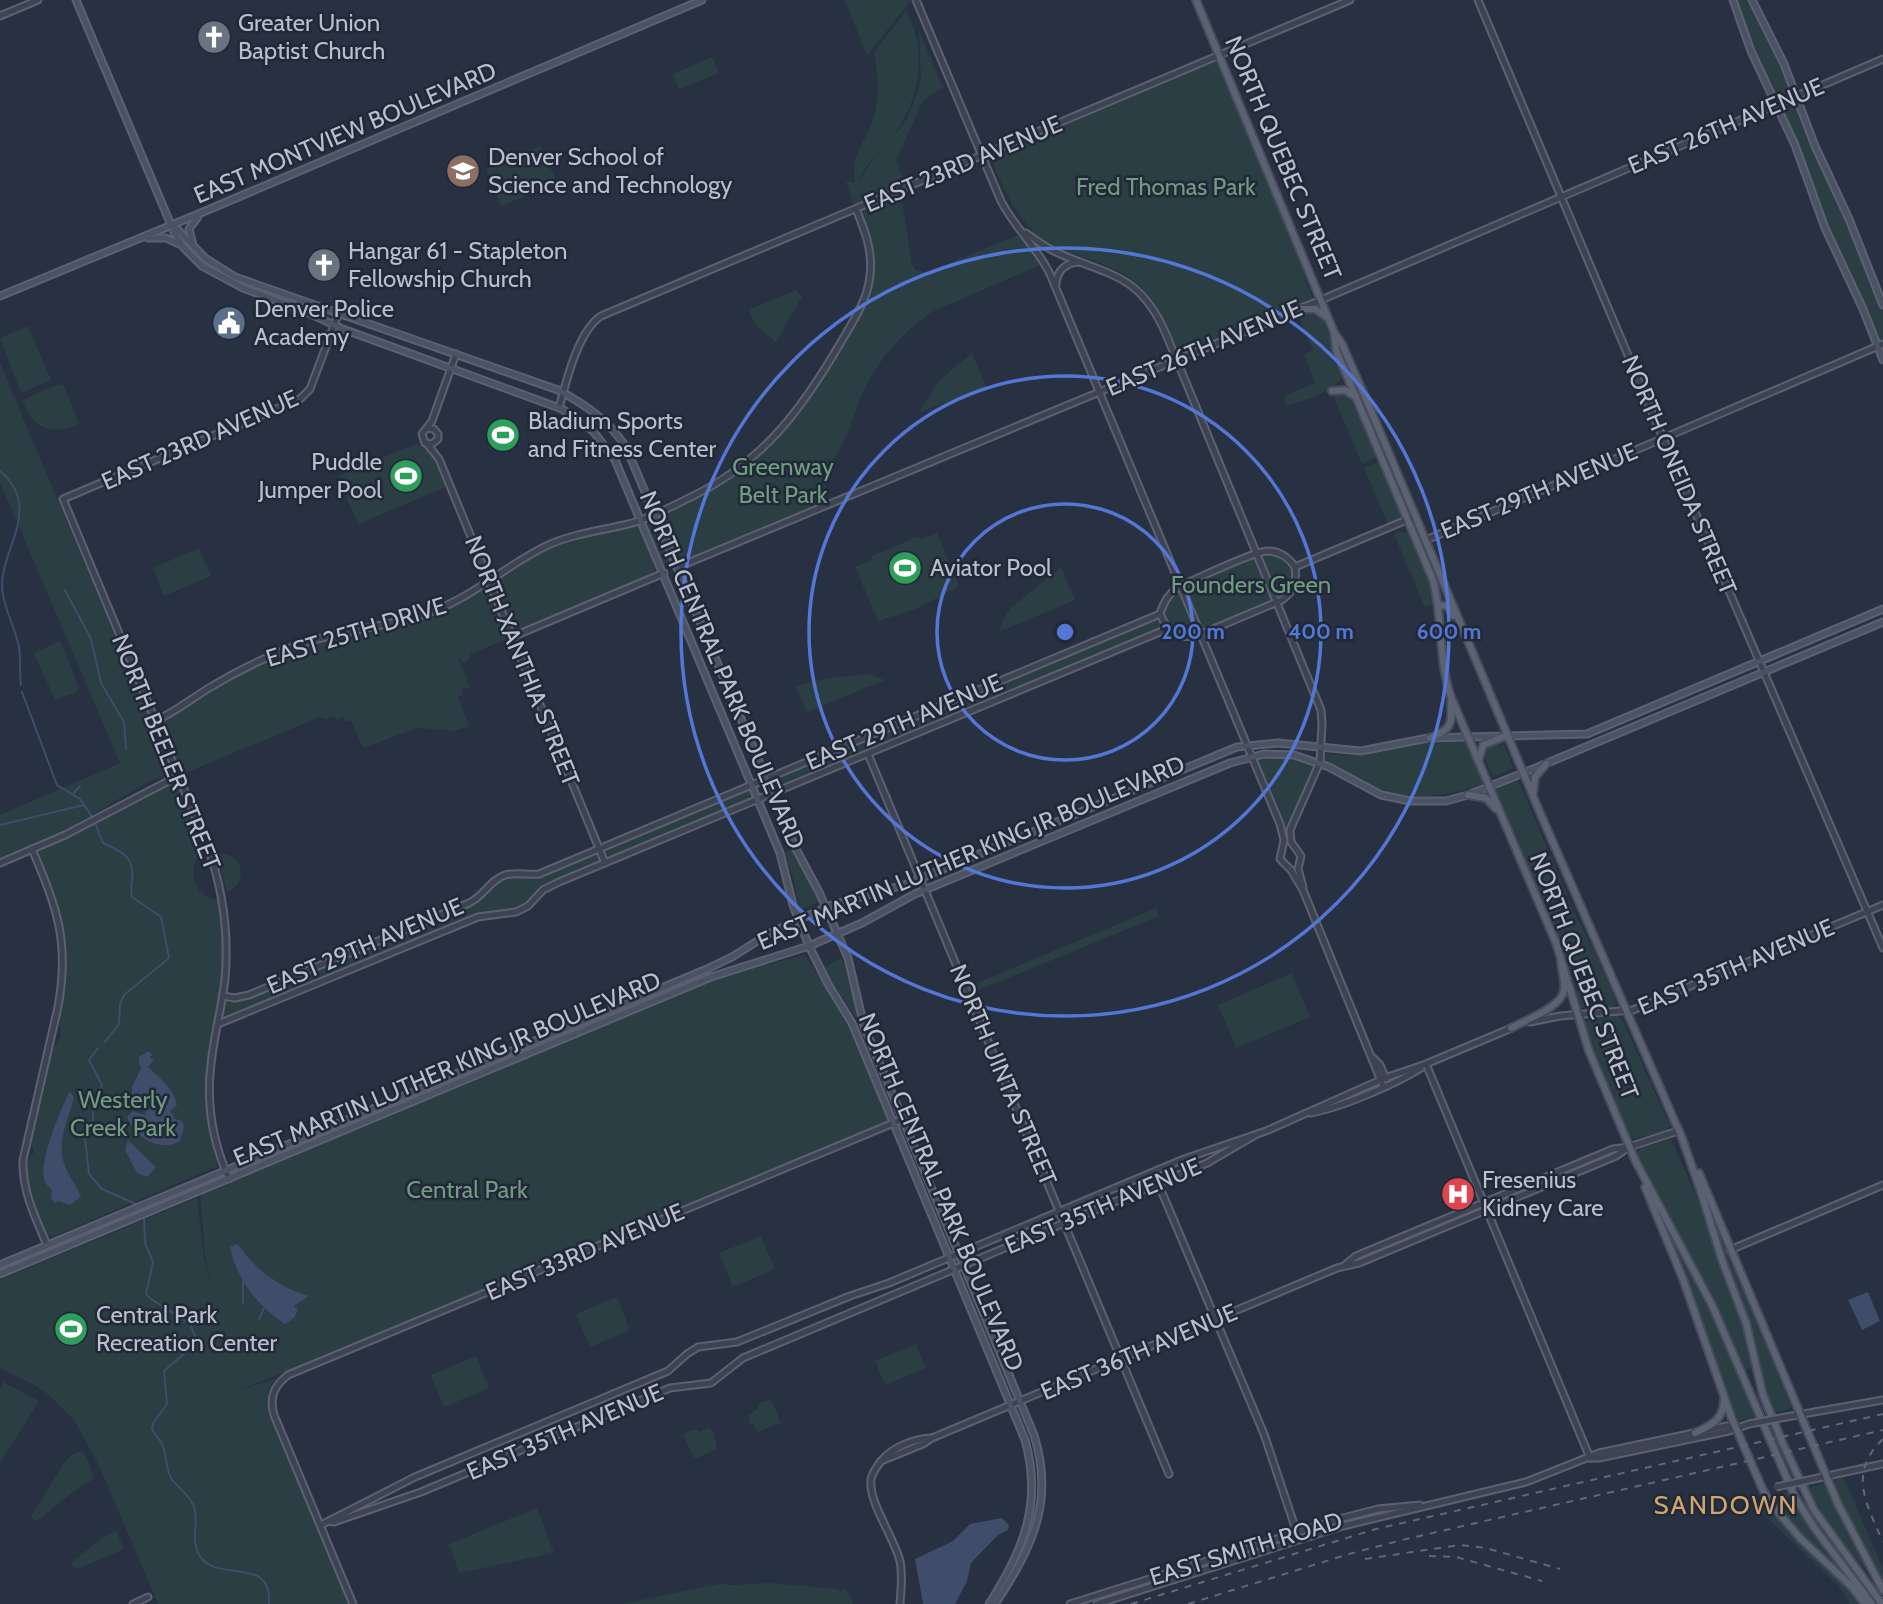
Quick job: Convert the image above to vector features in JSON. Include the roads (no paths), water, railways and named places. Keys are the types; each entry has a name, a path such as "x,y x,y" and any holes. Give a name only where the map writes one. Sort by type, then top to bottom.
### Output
{"main road":[{"path":"76,0 173,225"},
{"name":"EAST MONTVIEW BOULEVARD","path":"0,296 702,0"},
{"name":"NORTH QUEBEC STREET","path":"1196,0 1334,332 1335,346 1350,383 1431,574 1438,605 1443,664 1451,697 1560,953 1593,1059 1629,1147 1717,1314 1796,1497 1816,1531 1872,1604"},
{"path":"1733,0 1751,51 1778,104 1800,156 1825,228 1880,345 1883,360"},
{"path":"1752,0 1797,96 1815,146 1843,204 1883,305"},
{"path":"199,253 191,241 189,229 191,223 203,212"},
{"name":"NORTH CENTRAL PARK BOULEVARD","path":"173,225 184,248 202,266 226,281 335,324 343,330 559,408 593,431 612,454 758,798 784,863 790,894 809,946 828,984 849,1015 1025,1440 1030,1461 1030,1512 1023,1544 989,1604"},
{"name":"NORTH CENTRAL PARK BOULEVARD","path":"173,225 199,253 235,277 563,392 591,408 610,426 626,447 799,856 826,907 852,972 863,1023 1021,1401 1040,1454 1042,1500 1029,1546 995,1604"},
{"path":"140,239 170,238 184,248"},
{"path":"1300,309 1315,309 1328,318"},
{"name":"NORTH QUEBEC STREET","path":"1334,332 1339,337 1416,516 1507,736 1690,1160 1722,1260 1749,1331 1763,1395 1791,1464 1814,1510 1882,1604"},
{"path":"1350,383 1355,383 1362,391"},
{"path":"1332,391 1350,392 1359,403"},
{"path":"623,476 637,470"},
{"path":"1438,605 1449,608 1466,636"},
{"name":"EAST MARTIN LUTHER KING JR BOULEVARD","path":"0,1265 707,969 770,933 826,907 921,878 1246,745 1278,743 1361,751 1430,738 1587,734 1883,609"},
{"name":"EAST MARTIN LUTHER KING JR BOULEVARD","path":"0,1274 711,977 809,946 862,923 925,889 1219,767 1251,756 1286,754 1320,762 1368,789 1397,799 1434,802 1468,795 1883,622"},
{"path":"1430,738 1444,732 1451,723 1451,697"},
{"path":"1478,762 1483,745 1507,736"},
{"path":"1533,796 1534,780 1546,764"},
{"path":"1468,795 1486,798 1502,816"},
{"path":"1511,1028 1560,1000 1564,989 1560,953"},
{"path":"1690,1160 1700,1176 1846,1522 1883,1590"},
{"path":"1636,1162 1681,1274 1736,1427 1763,1490 1771,1504 1801,1539 1851,1586 1865,1604"},
{"path":"1695,1433 1712,1424 1720,1416 1724,1405 1723,1393"}],"street":[{"path":"0,16 38,0"},
{"path":"916,0 1001,201 1041,257 1056,289 1282,829 1280,859 1303,890"},
{"name":"EAST 23RD AVENUE","path":"563,392 583,337 592,322 606,313 1350,0"},
{"name":"NORTH ONEIDA STREET","path":"1478,0 1883,948"},
{"name":"EAST 26TH AVENUE","path":"678,567 1300,309 1883,59"},
{"name":"EAST 25TH DRIVE","path":"155,721 173,713 227,678 273,655 329,635 417,616 448,605 551,544 578,534 624,525 700,492 727,477 776,435 814,388 861,308 871,271 871,253 856,209"},
{"path":"1019,228 1050,249 1115,275 1140,294 1160,321 1177,360 1322,715 1320,762 1290,825 1290,836 1301,856 1298,871 1303,890 1373,1058 1380,1065 1384,1082"},
{"path":"1056,289 1057,278 1062,269 1070,263 1082,262"},
{"name":"EAST 23RD AVENUE","path":"63,499 300,400 310,389 339,312"},
{"name":"EAST 29TH AVENUE","path":"1426,540 1880,345"},
{"path":"435,411 438,434 436,441 427,444 422,436 435,411 456,354"},
{"path":"559,408 563,392"},
{"path":"427,428 436,430"},
{"name":"NORTH XANTHIA STREET","path":"436,441 439,459 606,863"},
{"name":"NORTH XANTHIA STREET","path":"427,444 439,459"},
{"name":"NORTH BEELER STREET","path":"63,499 208,848 219,886 226,944 223,996 211,1065 210,1102 216,1142 229,1179"},
{"name":"EAST 29TH AVENUE","path":"1295,567 1416,516"},
{"path":"1264,551 1278,552 1295,567 1292,591 1278,602 1199,635 1188,638 1177,636 1167,629 1160,614 1170,593 1179,586 1264,551"},
{"path":"512,637 664,573"},
{"name":"EAST 29TH AVENUE","path":"223,996 235,998 249,995 460,907 475,900 502,877 516,873 539,874 1160,614"},
{"name":"EAST 29TH AVENUE","path":"218,1024 478,917 516,912 528,905 543,890 1167,629"},
{"name":"NORTH UINTA STREET","path":"868,754 1169,1474"},
{"path":"0,863 82,826 178,776"},
{"path":"1282,850 1288,846 1295,847"},
{"path":"33,849 54,903 63,953 62,987 23,1160 27,1196 47,1245"},
{"path":"1287,866 1299,862"},
{"name":"EAST 35TH AVENUE","path":"321,1525 332,1517 419,1475 668,1371 698,1347 737,1342 960,1254 1184,1158 1255,1135 1307,1114 1327,1102 1384,1082 1511,1028 1540,1019 1626,1012 1646,1006 1883,905"},
{"path":"1426,1064 1590,1458"},
{"name":"EAST 33RD AVENUE","path":"321,1525 274,1415 273,1392 277,1383 288,1375 903,1119"},
{"name":"EAST 36TH AVENUE","path":"900,1604 900,1560 871,1483 874,1472 888,1453 1021,1401 1345,1265 1356,1256 1613,1149 1629,1147 1678,1131"},
{"name":"EAST 35TH AVENUE","path":"329,1521 334,1522 421,1492 670,1388 711,1384 723,1377 743,1358 1212,1161 1255,1135"},
{"name":"EAST 36TH AVENUE","path":"1345,1265 1359,1264 1616,1156 1629,1147"},
{"path":"1158,1183 1266,1440 1299,1539"},
{"path":"1730,1250 1883,1185"},
{"name":"EAST SMITH ROAD","path":"1590,1458 1682,1441 1749,1424 1883,1400"},
{"name":"EAST SMITH ROAD","path":"1070,1604 1296,1532 1378,1509 1424,1505 1526,1482 1612,1450 1727,1426 1736,1427"},
{"path":"1763,1490 1883,1464"},
{"name":"EAST SMITH ROAD","path":"1097,1604 1299,1539 1424,1505"},
{"path":"321,1525 353,1604"},
{"path":"133,1604 148,1597"}],"water":[{"path":"150,1052 150,1058 154,1060 148,1067 173,1094 177,1105 170,1111 175,1119 182,1121 184,1127 180,1141 172,1144 156,1144 142,1137 127,1117 133,1111 145,1115 146,1107 132,1096 132,1087 142,1067 139,1065 139,1057"},
{"path":"70,1091 74,1098 62,1149 67,1170 81,1197 70,1205 58,1201 55,1203 43,1173 51,1136"},
{"path":"128,1140 156,1167 147,1177 137,1173 125,1150"},
{"path":"238,1244 252,1262 269,1276 288,1288 309,1296 294,1306 298,1310 294,1318 285,1324 266,1309 250,1291 233,1259 230,1247"},
{"path":"1868,1292 1880,1321 1862,1330 1848,1300"},
{"path":"1002,1518 1009,1525 1008,1530 998,1535 971,1563 967,1581 955,1604 923,1604 915,1559 953,1541 970,1524"}],"waterway":[{"path":"0,471 13,485 19,500 17,529 3,574 2,589 19,647 21,685"},
{"path":"65,590 91,639 101,683 124,722 126,749"},
{"path":"22,692 57,785 80,799 93,818"},
{"path":"74,793 80,786"},
{"path":"0,825 84,805"},
{"path":"95,823 103,843 121,852 129,860 132,871 132,897 161,917 169,958 124,995 120,1004 119,1024 105,1042"},
{"path":"98,1048 89,1060 102,1085 94,1099 93,1119 85,1138 89,1174 102,1189 138,1205"},
{"path":"141,1209 145,1243 153,1262 146,1294 190,1324 195,1336 191,1348 164,1371 167,1404 153,1423 152,1429 163,1446 171,1478 194,1507 195,1540 202,1559 211,1566 244,1572 263,1580 268,1589 269,1604"},
{"path":"243,1281 243,1303"},
{"path":"259,1319 264,1308"}],"railway":[{"path":"1131,1604 1376,1529 1883,1414"},
{"path":"1188,1604 1402,1540 1883,1430"},
{"path":"1883,1439 1872,1452 1863,1477 1866,1502 1883,1542"},
{"path":"1365,1559 1460,1545 1486,1548 1560,1569"},
{"path":"1429,1556 1456,1557 1542,1581"}],"place":[{"name":"Greater Union Baptist Church","path":"214,37"},
{"name":"Denver School of Science and Technology","path":"463,171"},
{"name":"Hangar 61 - Stapleton Fellowship Church","path":"324,265"},
{"name":"Denver Police Academy","path":"229,323"},
{"name":"Bladium Sports and Fitness Center","path":"503,435"},
{"name":"Puddle Jumper Pool","path":"406,476"},
{"name":"Aviator Pool","path":"905,568"},
{"name":"Fresenius Kidney Care","path":"1458,1194"},
{"name":"Central Park Recreation Center","path":"71,1329"}],"district":[{"name":"SANDOWN","path":"1726,1505"}],"park label":[{"name":"Fred Thomas Park","path":"1166,187"},
{"name":"Greenway Belt Park","path":"783,481"},
{"name":"Founders Green","path":"1251,585"},
{"name":"Westerly Creek Park","path":"123,1114"},
{"name":"Central Park","path":"467,1190"}]}
